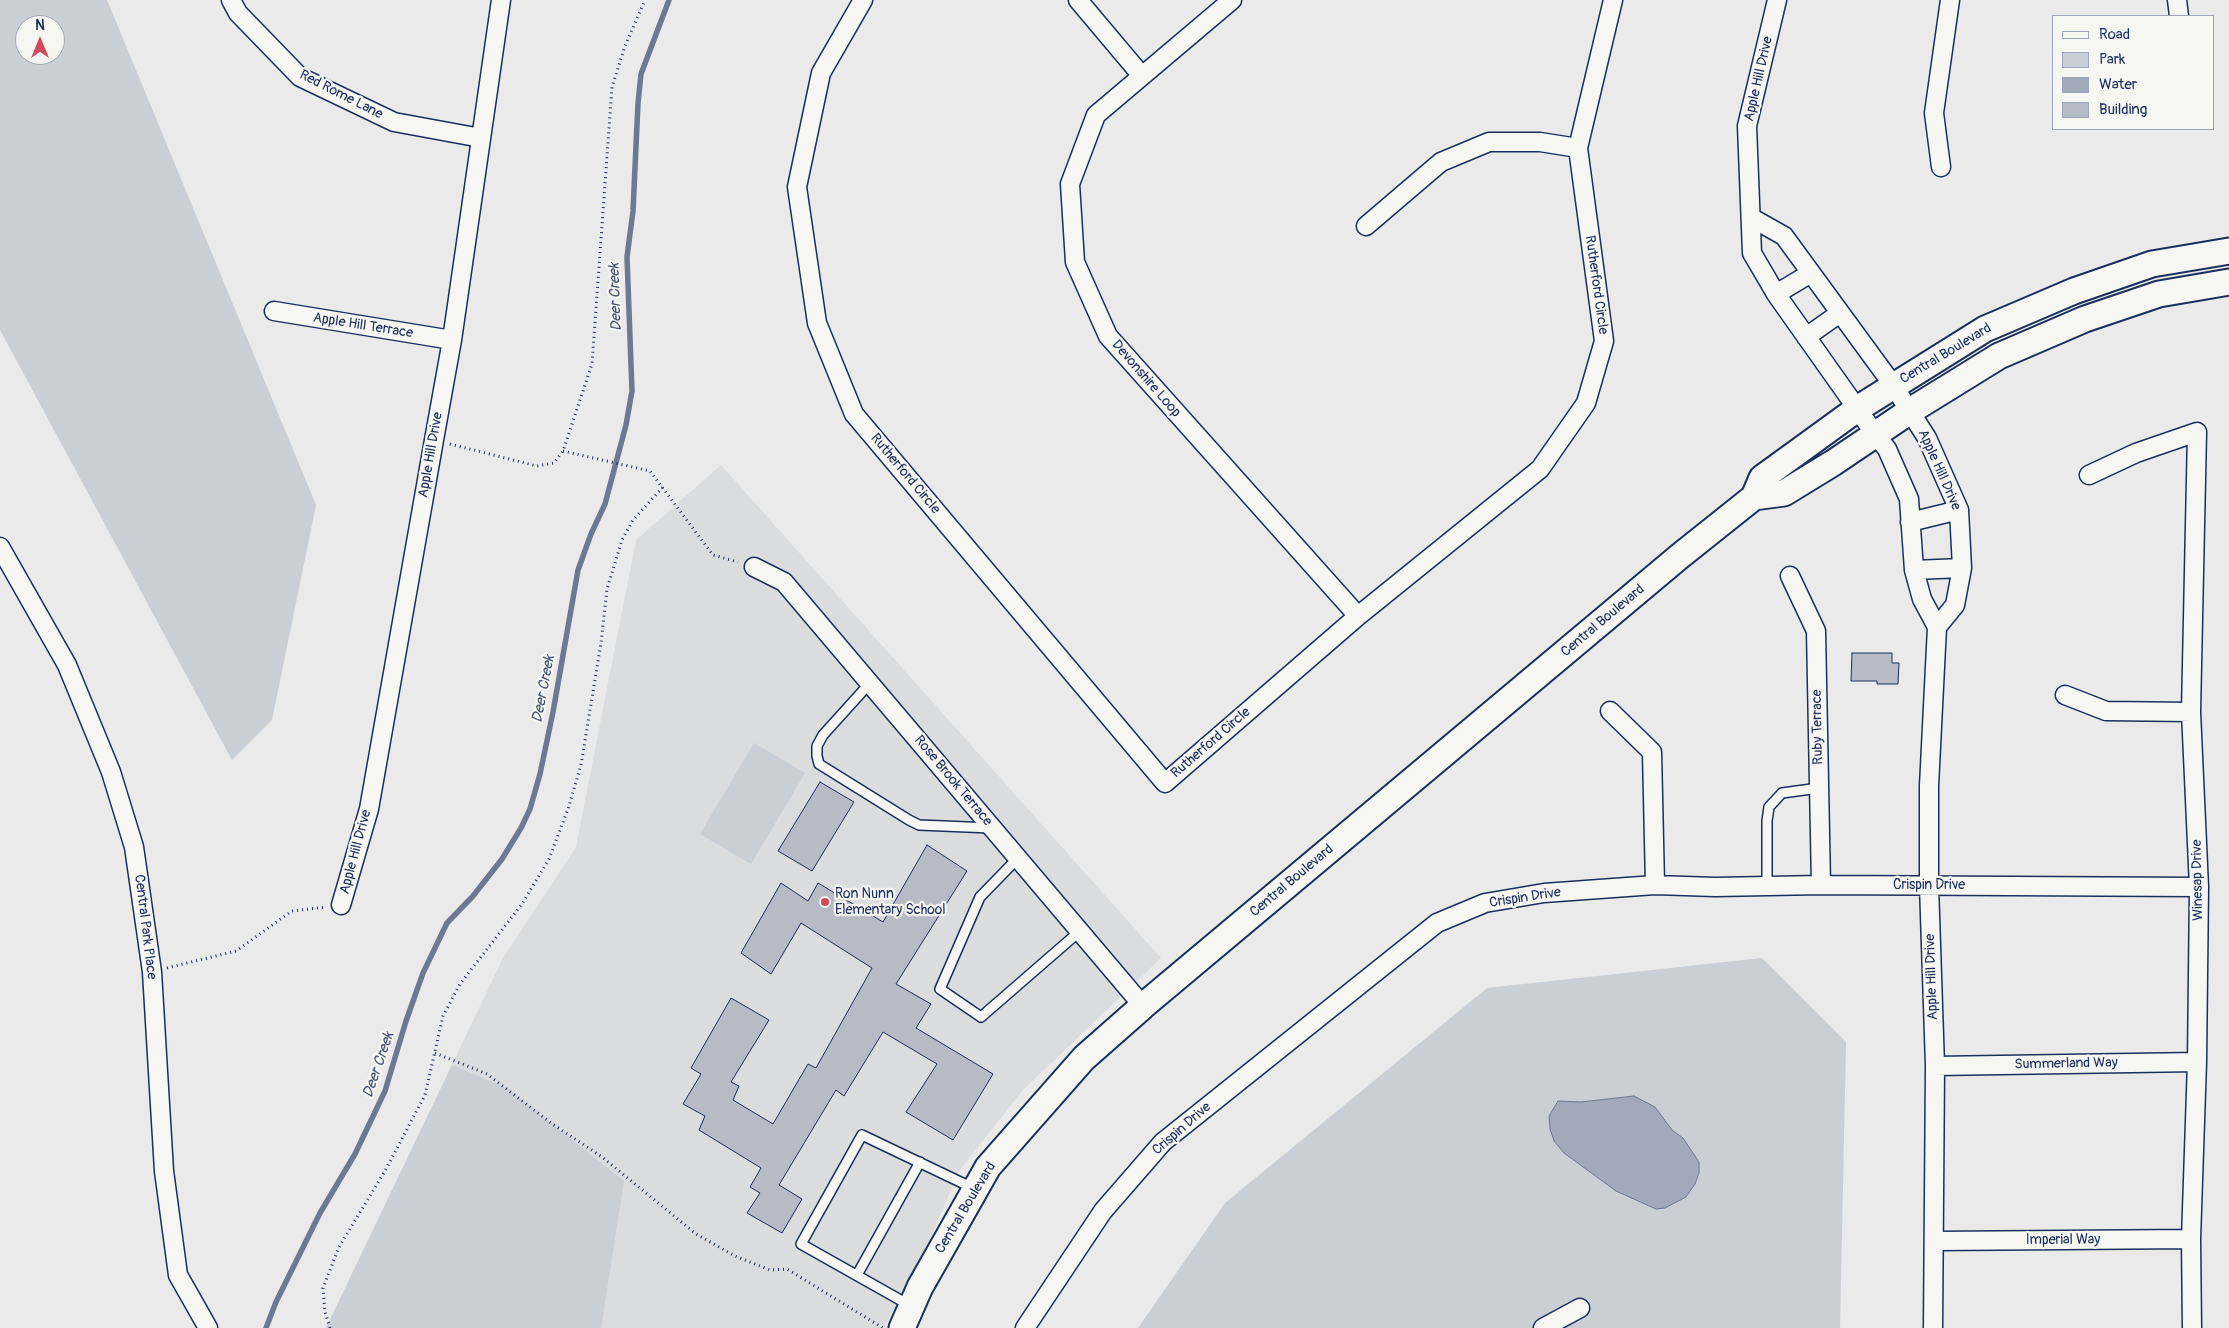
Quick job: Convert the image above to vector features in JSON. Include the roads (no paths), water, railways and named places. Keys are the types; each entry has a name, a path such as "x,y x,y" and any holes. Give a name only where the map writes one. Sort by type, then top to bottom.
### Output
{"street":[{"name":"Red Rome Lane","path":"231,0 238,13 300,77 394,122 481,138"},
{"name":"Apple Hill Drive","path":"341,905 369,809 452,340 502,0"},
{"name":"Rutherford Circle","path":"863,0 821,73 796,187 817,323 854,414 1165,783 1358,616 1540,470 1586,403 1604,341 1578,148 1613,0"},
{"path":"1078,0 1142,76"},
{"name":"Devonshire Loop","path":"1232,0 1096,115 1070,184 1075,262 1108,336 1358,616"},
{"name":"Apple Hill Drive","path":"1777,0 1747,126 1752,253 1776,294 1875,434 1888,449 1909,499 1914,570 1922,599 1937,627 1929,786 1929,885 1935,1066 1933,1328"},
{"path":"1941,167 1934,113 1950,0"},
{"path":"2177,0 2179,15"},
{"path":"1366,226 1441,162 1489,142 1540,142 1578,148"},
{"name":"Apple Hill Drive","path":"1752,218 1784,236 1893,385 1927,438 1959,510 1962,568 1955,605 1937,627"},
{"name":"Central Boulevard","path":"907,1317 920,1287 988,1167 1084,1058 1143,1006 1680,556 1754,497 1762,478 1857,409 1985,328 2074,291 2152,264 2229,251"},
{"path":"1776,294 1811,273"},
{"name":"Central Boulevard","path":"1754,497 1784,493 1999,356 2085,319 2159,294 2229,282"},
{"name":"Apple Hill Terrace","path":"274,311 452,340"},
{"path":"1806,337 1840,313"},
{"name":"Winesap Drive","path":"2089,474 2136,453 2197,432 2191,712 2199,887 2197,1062 2191,1239 2192,1328"},
{"path":"1910,522 1959,510"},
{"name":"Central Park Place","path":"0,547 67,665 111,772 134,847 152,972 164,1171 178,1275 208,1328"},
{"name":"Rose Brook Terrace","path":"754,567 784,582 1143,1006"},
{"path":"1914,570 1962,568"},
{"name":"Ruby Terrace","path":"1790,576 1816,631 1822,885"},
{"path":"2065,695 2106,711 2191,712"},
{"path":"1610,711 1652,752 1655,885"},
{"name":"Crispin Drive","path":"1025,1328 1103,1211 1163,1142 1437,924 1485,903 1544,893 1655,885 1715,887 1929,885 2199,887"},
{"name":"Summerland Way","path":"1935,1066 2197,1062"},
{"name":"Imperial Way","path":"1935,1241 2191,1239"},
{"path":"1543,1328 1580,1308"}],"lane":[{"path":"870,683 823,735 816,756 819,764 919,825 929,827 993,828"},
{"path":"1767,886 1767,821 1769,807 1782,794 1819,788"},
{"path":"1018,858 980,897 940,989 981,1017 1080,931"},
{"path":"907,1317 857,1275 801,1244 862,1135 975,1189"},
{"path":"857,1275 920,1162"}],"water":[{"path":"1634,1096 1655,1107 1672,1130 1683,1138 1699,1162 1699,1173 1695,1184 1686,1197 1665,1208 1656,1209 1616,1191 1564,1153 1554,1141 1550,1129 1549,1116 1558,1101 1581,1102"}],"waterway":[{"name":"Deer Creek","path":"266,1328 276,1302 320,1213 355,1154 385,1091 423,973 447,923 473,896 502,859 530,809 540,774 553,712 578,570 591,534 605,504 626,425 632,391 627,257 633,211 638,103 641,74 669,0"}],"place":[{"name":"Ron Nunn Elementary School","path":"825,902"}]}
